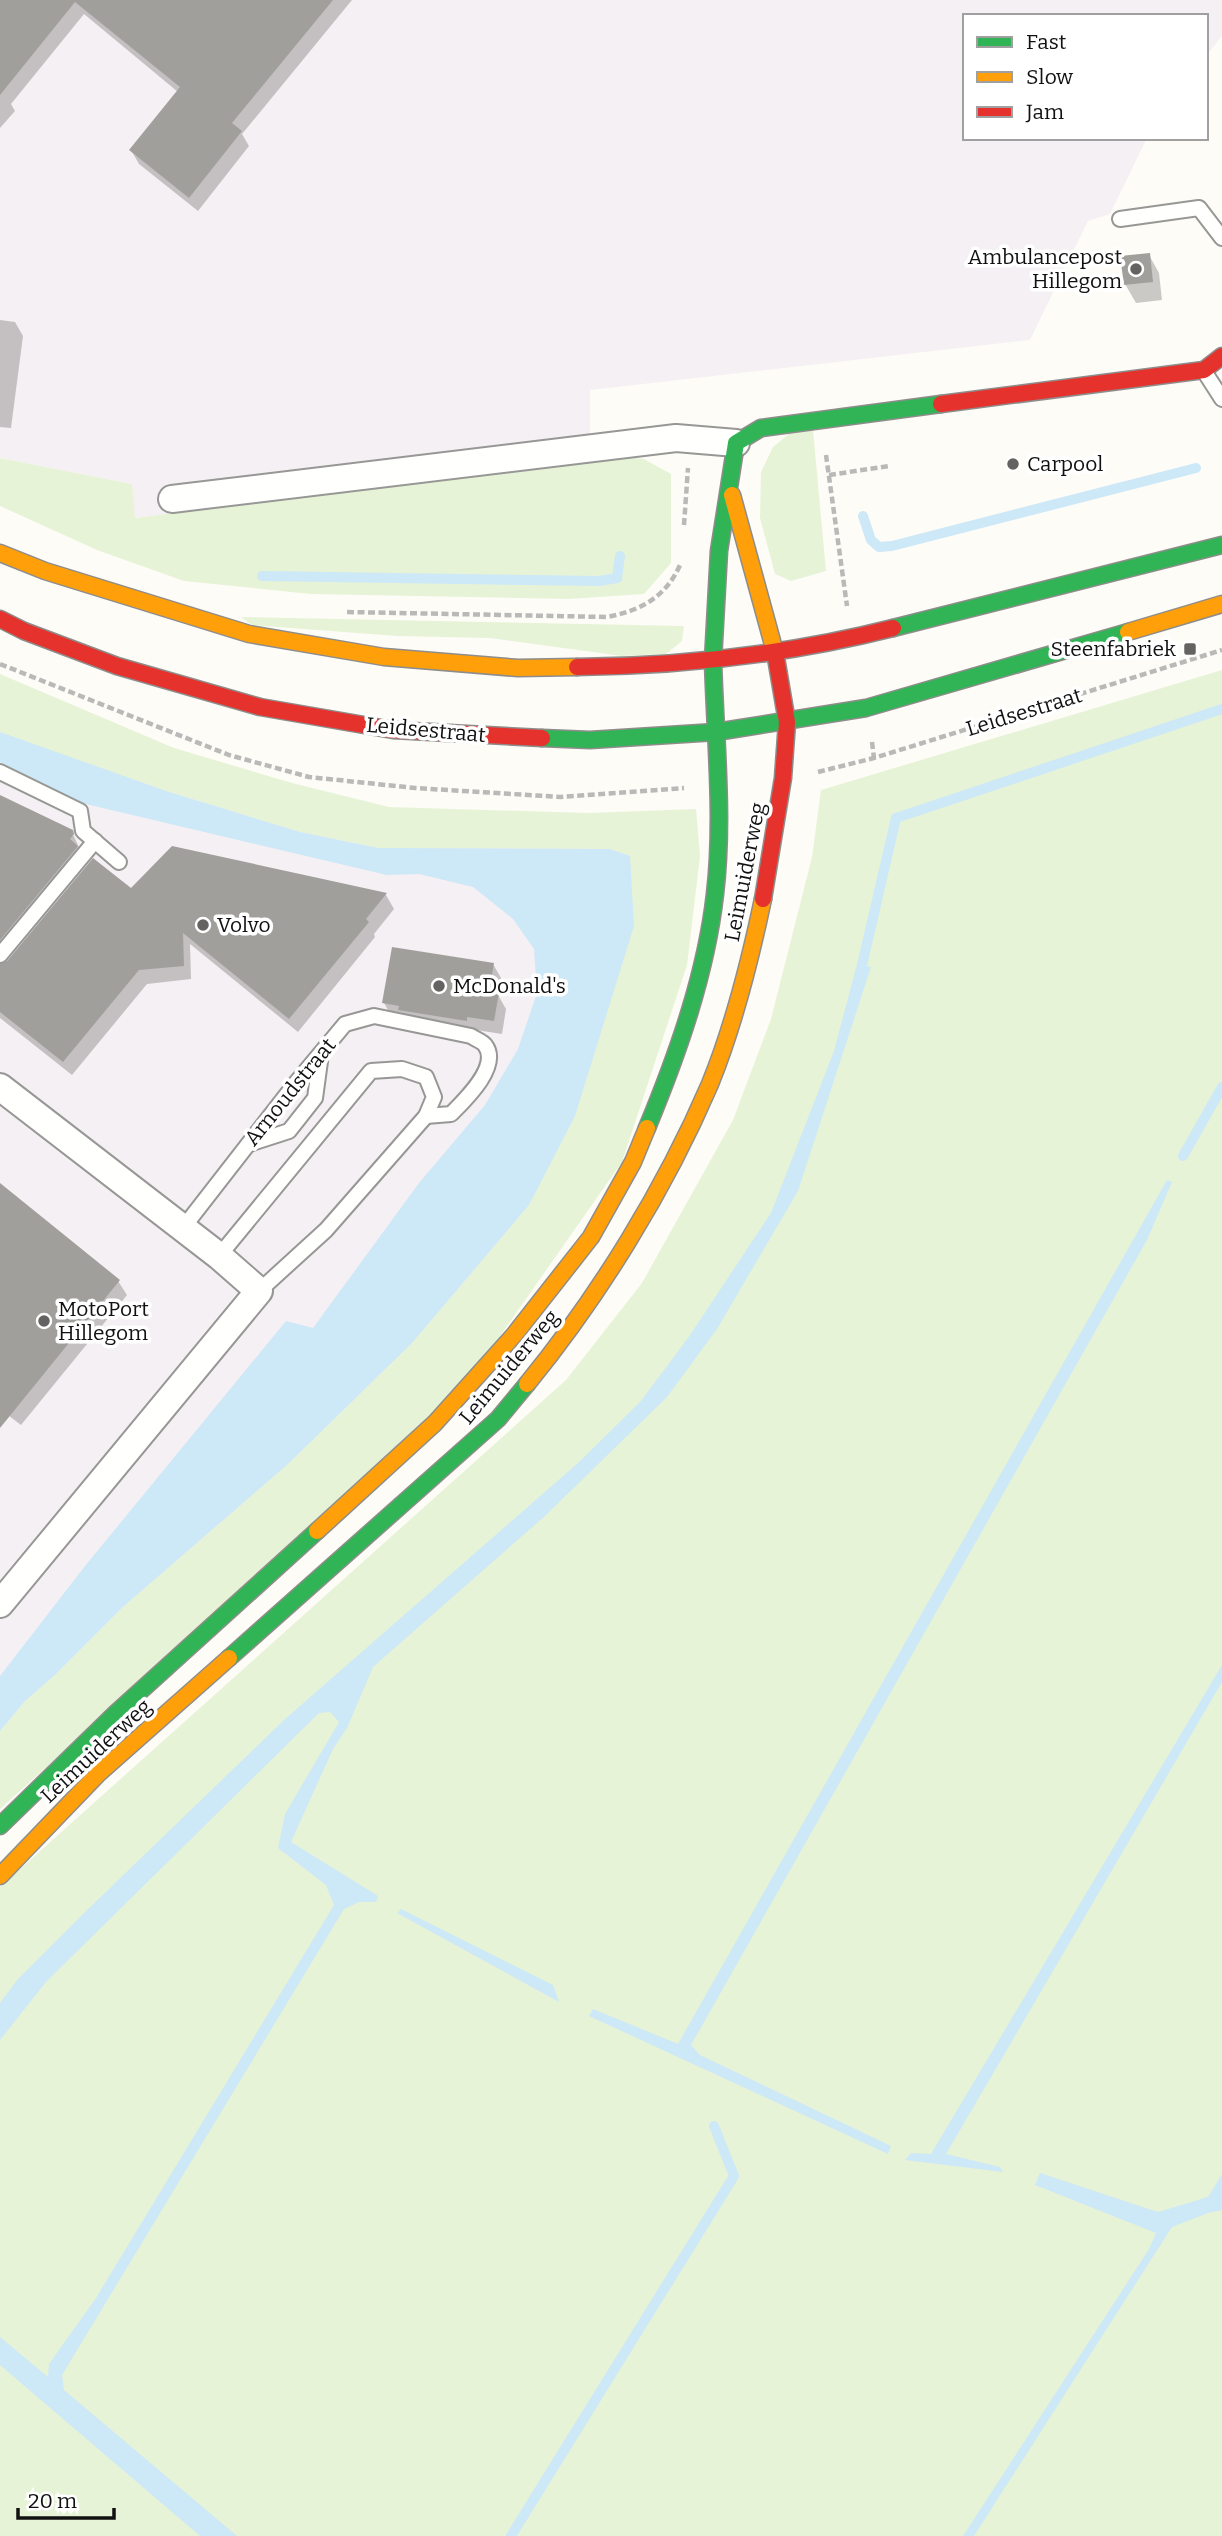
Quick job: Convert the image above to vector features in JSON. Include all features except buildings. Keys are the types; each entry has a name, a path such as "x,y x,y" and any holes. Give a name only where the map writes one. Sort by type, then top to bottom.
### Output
{"main road":[{"path":"713,660 715,586 728,480 736,443 761,428 1204,370 1222,356"},
{"path":"728,480 775,652"},
{"path":"0,553 45,571 249,634 384,657 518,668 618,667 775,652 852,638 1222,545"},
{"name":"Leidsestraat","path":"0,618 24,631 117,666 260,707 393,730 590,740 716,732 866,708 1222,604"},
{"name":"Leimuiderweg","path":"0,1876 99,1773 498,1419 554,1351 601,1285 662,1181 710,1083 748,969 770,865 783,778 787,722 775,652"},
{"name":"Leimuiderweg","path":"0,1826 115,1714 435,1423 514,1335 591,1237 633,1162 671,1070 702,966 716,883 718,837 713,660"}],"street":[{"path":"172,499 676,438 736,443"},
{"path":"0,1087 219,1256 259,1291 0,1604"}],"lane":[{"path":"1120,219 1199,208 1222,238"},
{"path":"1204,370 1222,399"},
{"path":"0,772 80,811 83,831 119,862"},
{"path":"0,955 94,841"},
{"name":"Arnoudstraat","path":"183,1228 345,1024 374,1016 471,1036 484,1044 490,1057 487,1070 470,1094 451,1114 426,1116"},
{"path":"249,1143 289,1132 315,1098 321,1054"},
{"path":"219,1256 371,1071 402,1069 426,1077 434,1097 426,1116 326,1230 259,1291"}],"path":[{"path":"822,419 852,638"},
{"path":"683,536 688,468 697,440"},
{"path":"829,475 889,467"},
{"path":"340,612 607,617 630,613 656,597 674,580 683,560"},
{"name":"Leidsestraat","path":"866,708 874,758 1222,650"}],"shaded area":[{"path":"0,0 1222,0 1222,36 1208,54 1208,14 963,14 963,140 1146,140 1110,214 1088,221 1030,340 590,390 590,452 313,495 134,518 132,484 0,458"},
{"path":"0,674 113,734 336,809 660,841 628,1042 447,1356 0,1764"}],"green space":[{"path":"813,430 826,571 791,581 775,574 760,518 761,472 773,447 791,432"},
{"path":"590,452 644,459 671,474 671,563 644,594 568,599 311,594 184,581 97,550 0,506 0,458 132,484 135,518 313,495"},
{"path":"241,617 684,626 682,641 666,654 622,656 490,638 397,636 252,625"},
{"path":"1222,670 1222,2536 0,2536 0,1887 566,1380 642,1283 733,1120 771,1019 812,857 821,790"},
{"path":"0,674 174,748 292,783 389,807 588,813 696,809 700,856 687,965 622,1162 460,1393 0,1809 0,1731 25,1701 124,1606 288,1464 412,1343 529,1205 630,856 610,849 378,848 300,832 169,792 7,736 0,732"}],"water":[{"path":"0,732 169,792 300,832 378,848 610,849 630,856 634,926 575,1116 529,1205 412,1343 288,1464 124,1606 25,1701 0,1731 0,1676 85,1566 286,1321 313,1328 419,1183 485,1105 518,1049 537,993 534,949 513,919 473,887 419,874 387,875 73,801 0,762"},
{"path":"857,964 871,967 798,1191 717,1329 667,1397 545,1516 373,1667 347,1728 333,1749 291,1842 378,1896 376,1902 359,1902 344,1909 62,2375 64,2390 237,2536 200,2536 0,2365 0,2337 48,2377 49,2364 96,2298 334,1905 326,1885 278,1848 285,1814 339,1722 330,1712 319,1713 46,1982 0,2040 0,2003 18,1979 83,1914 284,1720 578,1463 641,1401 688,1338 771,1213 834,1051"},
{"path":"1167,1180 1172,1182 1147,1240 691,2045 700,2055 891,2146 888,2154 589,2016 593,2009 678,2044"},
{"path":"1222,1665 1222,1682 946,2154 1000,2167 1003,2172 905,2160 911,2153 931,2154"},
{"path":"401,1909 553,1985 559,2002 397,1913"},
{"path":"1040,2173 1158,2212 1208,2197 1222,2174 1222,2210 1172,2227 974,2536 963,2536 1149,2249 1156,2233 1035,2185"}],"waterway":[{"path":"863,516 871,540 879,547 892,546 1196,468"},
{"path":"262,576 599,581 617,578 620,556"},
{"path":"862,965 896,818 1222,709"},
{"path":"1183,1156 1222,1087"},
{"path":"511,2536 734,2176 714,2126"}],"traffic: fast":[{"path":"713,660 719,551 736,443 761,428 941,404"},
{"path":"893,628 1222,545"},
{"path":"542,738 590,740 716,732 866,708 1128,632"},
{"path":"647,1128 689,1013 711,924 719,836 713,660"},
{"path":"229,1658 498,1419 527,1384"},
{"path":"0,1826 115,1714 317,1531"}],"traffic: slow":[{"path":"732,495 775,652"},
{"path":"0,553 45,571 249,634 384,657 518,668 577,667"},
{"path":"1128,632 1222,604"},
{"path":"527,1384 605,1278 673,1163 719,1062 747,969 763,899"},
{"path":"317,1531 435,1423 514,1335 591,1237 633,1162 647,1128"},
{"path":"0,1876 99,1773 229,1658"}],"traffic: jam":[{"path":"941,404 1204,370 1222,356"},
{"path":"0,619 24,631 117,666 260,707 393,730 542,738"},
{"path":"577,667 736,657 815,645 893,628"},
{"path":"763,899 783,778 787,722 775,652"}],"place":[{"name":"Ambulancepost Hillegom","path":"1136,269"},
{"name":"Carpool","path":"1013,464"},
{"name":"Steenfabriek","path":"1190,649"},
{"name":"Volvo","path":"203,925"},
{"name":"McDonald's","path":"439,986"},
{"name":"MotoPort Hillegom","path":"44,1321"}]}
